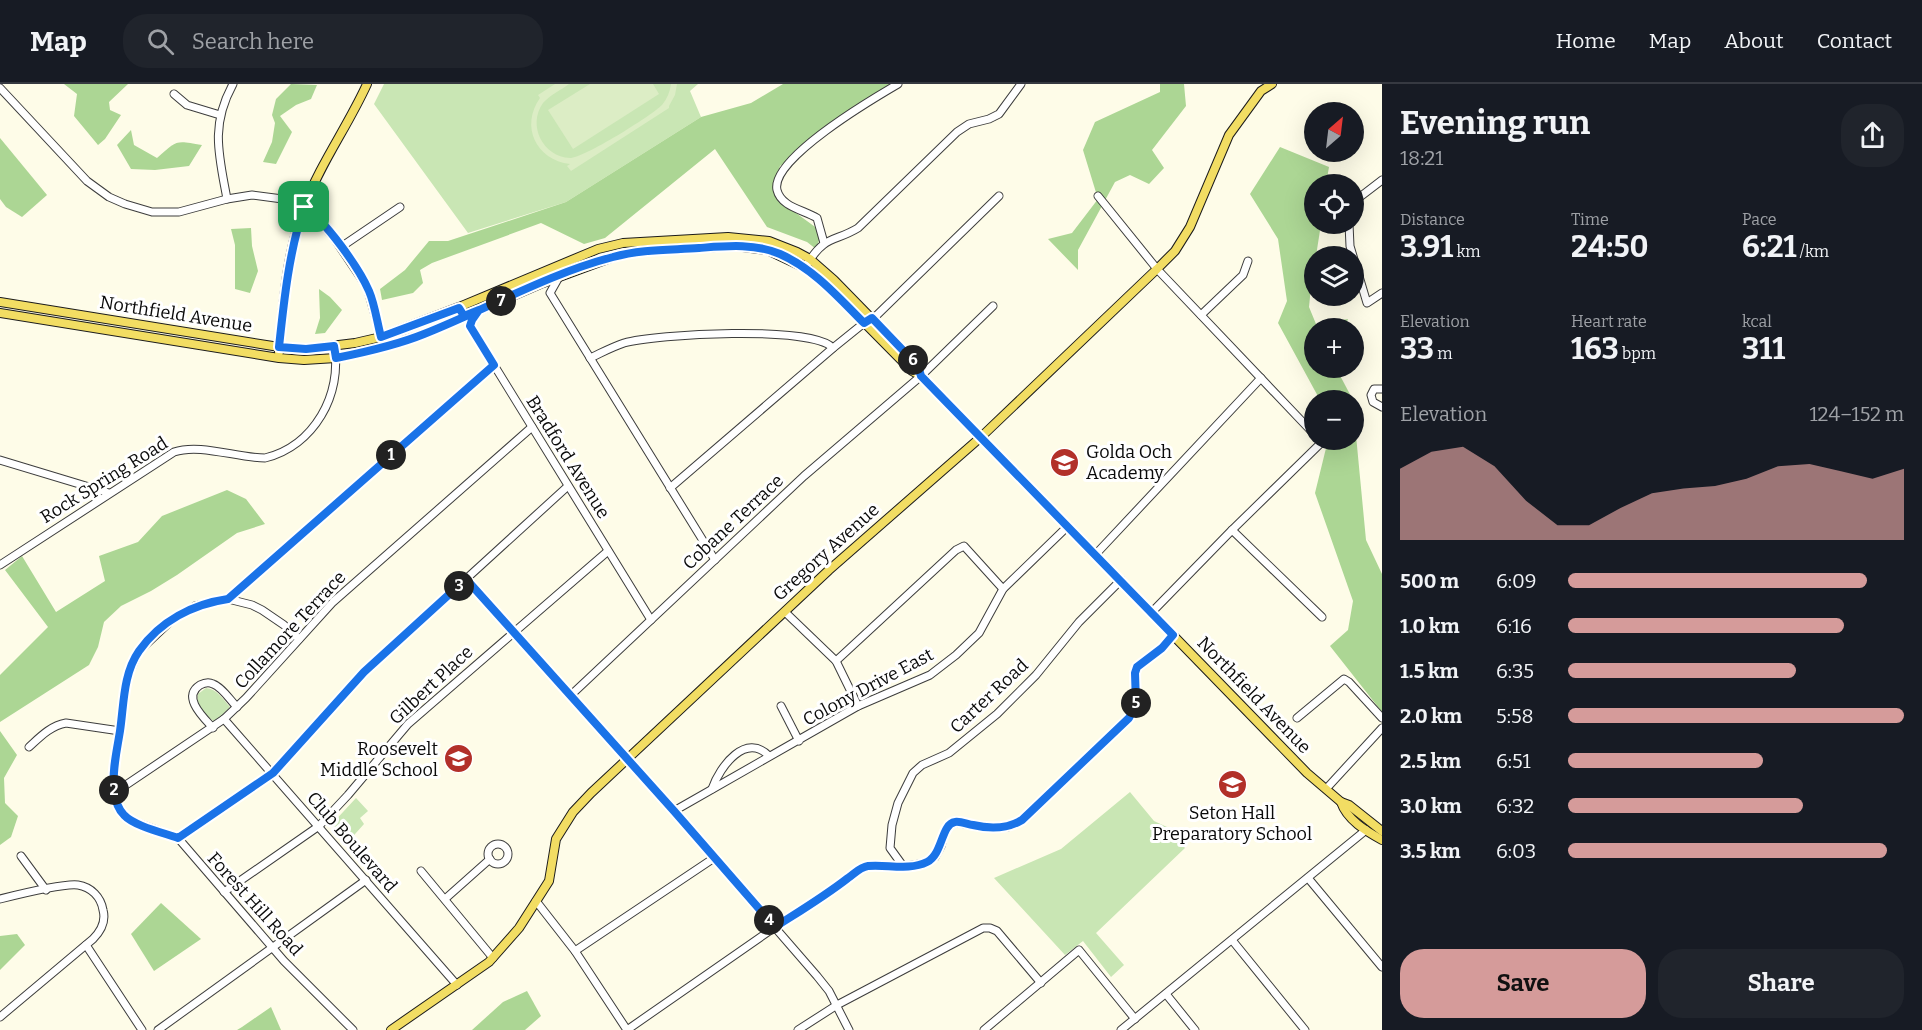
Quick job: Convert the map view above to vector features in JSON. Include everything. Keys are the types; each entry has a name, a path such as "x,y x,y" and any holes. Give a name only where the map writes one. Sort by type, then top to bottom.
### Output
{"main road":[{"path":"279,358 285,294 295,234 316,180 367,84"},
{"name":"Gregory Avenue","path":"391,1030 493,958 519,928 549,881 556,839 573,812 829,570 981,437 1174,251 1190,227 1229,135 1261,91 1272,84"},
{"name":"Northfield Avenue","path":"0,313 279,358 304,360 336,358 422,335 479,310 598,249 623,243 728,237 753,239 784,246 834,280 868,320 918,366 921,376 1299,765 1341,802 1382,831"},
{"name":"Northfield Avenue","path":"0,302 279,347 306,349 356,343 381,337 541,278 559,277 598,261 641,251 735,246 766,250 808,264"},
{"path":"459,308 464,316"},
{"name":"Northfield Avenue","path":"1341,802 1345,812 1382,842"}],"street":[{"path":"227,199 217,147 220,116 233,84"},
{"path":"824,243 817,218 791,206 780,195 777,190 778,178 799,152 855,109 898,84"},
{"path":"808,264 824,243 858,228 957,132 969,124 999,114 1021,84"},
{"path":"0,88 87,181 115,200 138,209 165,213 190,210 227,199 265,195 290,200 312,212 340,247 369,292 384,347"},
{"path":"174,94 187,105 220,116"},
{"path":"1364,194 1382,180"},
{"path":"670,488 832,348 877,315 999,196"},
{"path":"1098,196 1157,269 1304,423"},
{"path":"340,247 400,207"},
{"path":"1349,234 1350,246 1368,303 1382,293"},
{"path":"1201,315 1243,275 1248,261"},
{"path":"559,277 550,292 715,560"},
{"name":"Cobane Terrace","path":"570,696 804,476 921,376 993,306"},
{"name":"Bradford Avenue","path":"479,310 470,326 651,620"},
{"path":"590,358 625,343 665,337 750,333 821,340 832,348"},
{"name":"Rock Spring Road","path":"0,565 174,452 183,449 265,458 297,443 313,429 325,412 336,371 334,346"},
{"path":"114,793 113,775 127,678 139,651 173,619 187,610 228,599 494,365"},
{"path":"1095,555 1261,378"},
{"path":"1382,389 1374,389 1371,395 1372,402 1382,407"},
{"name":"Collamore Terrace","path":"114,793 224,719 333,602 532,427"},
{"path":"1152,612 1314,450"},
{"path":"0,460 109,493"},
{"path":"178,838 273,773 364,672 568,486"},
{"name":"Colony Drive East","path":"674,811 858,706 930,675 979,633 1003,589 1068,526"},
{"path":"1232,530 1322,617"},
{"path":"836,661 956,550 964,546 1003,589"},
{"name":"Gilbert Place","path":"224,892 319,826 408,724 608,551"},
{"path":"466,579 674,811 817,976 837,1005 849,1030"},
{"name":"Carter Road","path":"903,866 890,848 892,825 898,803 913,773 922,765 949,753 997,714 1036,675 1079,622 1121,580"},
{"path":"228,599 262,610 299,639"},
{"path":"785,612 836,661 858,706"},
{"path":"536,901 575,951 627,1030 775,927 826,895 859,869 867,866 927,863 935,857 945,832 954,822 983,827 1008,827 1029,814 1129,718 1136,704 1135,673 1137,667 1162,648 1173,635"},
{"path":"1297,718 1344,679 1382,718"},
{"path":"213,728 193,703 193,693 199,686 208,683 217,686 237,707"},
{"path":"781,705 799,741"},
{"name":"Club Boulevard","path":"224,719 457,985"},
{"path":"29,747 48,730 66,723 120,731"},
{"path":"1326,789 1382,728"},
{"path":"712,789 716,777 741,750 751,747 762,749 770,756"},
{"name":"Forest Hill Road","path":"114,793 117,805 125,817 178,838 272,947 353,1030"},
{"path":"1121,1030 1366,830"},
{"path":"21,856 46,890"},
{"path":"575,951 714,858"},
{"path":"445,899 490,859"},
{"path":"421,871 493,958"},
{"path":"1308,878 1382,967"},
{"path":"158,1030 366,880"},
{"path":"0,899 74,884 87,888 97,896 103,907 104,920 97,935 0,1017"},
{"path":"798,1030 837,1005 983,928 990,927 998,931 1041,983"},
{"path":"1232,940 1305,1030"},
{"path":"86,945 142,1030"},
{"path":"984,1030 1079,950 1135,1019"},
{"path":"1166,994 1195,1030"}],"green space":[{"path":"64,84 128,84 109,102 110,110 121,115 105,139 98,145 74,116 77,94"},
{"path":"291,84 317,85 311,99 296,105 280,116 292,132 276,164 263,162 272,142 275,123 272,115 276,99"},
{"path":"384,84 698,84 690,91 701,117 566,202 468,233 374,104"},
{"path":"555,84 569,84 543,103 538,112 537,130 545,146 552,152 570,158 589,151 645,118 664,103 671,84 677,84 669,108 571,171 567,166 570,164 548,156 540,149 532,130 531,120 540,98 538,95"},
{"path":"590,84 653,84 659,94 573,149 548,110"},
{"path":"783,84 898,84 780,166 773,190 777,199 822,232 816,249 807,242 767,227 715,149 605,238 584,244 541,223 432,263 420,270 423,283 413,293 382,300 380,289 405,270 429,241 448,241 566,202 701,117 751,103"},
{"path":"1160,84 1184,84 1186,106 1152,150 1164,168 1149,184 1130,175 1115,182 1078,250 1078,270 1048,239 1072,233 1098,199 1083,150 1095,122 1160,92"},
{"path":"131,130 134,145 157,158 177,143 202,145 189,166 155,170 131,169 117,145"},
{"path":"0,138 47,195 22,217 6,207 0,199"},
{"path":"1280,147 1304,157 1304,162 1317,162 1329,167 1328,174 1304,174 1304,234 1319,234 1318,246 1304,246 1304,306 1309,306 1314,318 1304,318 1304,371 1278,323 1287,301 1278,239 1250,194"},
{"path":"251,228 252,246 258,271 250,293 235,289 235,245 231,229"},
{"path":"319,289 342,310 325,333 315,334 320,318"},
{"path":"1308,378 1341,378 1348,390 1315,390"},
{"path":"1326,450 1357,450 1366,540 1382,574 1382,712 1330,646 1348,630 1353,601 1315,493"},
{"path":"227,490 246,499 265,524 237,533 177,575 121,606 104,622 98,647 89,665 0,722 0,675 48,627 5,570 22,556 56,612 105,581 99,556 138,542 162,516"},
{"path":"206,688 217,692 230,707 215,722 205,714 198,703 198,694"},
{"path":"0,731 17,755 4,778 5,803 18,816 11,837 0,845"},
{"path":"1130,792 1154,821 1167,827 1185,848 1096,933 1124,965 1111,977 1083,941 1065,955 994,878 1061,849"},
{"path":"356,798 368,811 360,818 364,824 347,843 331,825"},
{"path":"161,903 201,939 154,971 131,934"},
{"path":"17,934 25,945 0,970 0,936"},
{"path":"527,991 541,1016 525,1030 472,1030 503,1002"},
{"path":"271,1007 281,1030 237,1030 242,1027"}],"place":[{"name":"Golda Och Academy","path":"1065,462"},
{"name":"Roosevelt Middle School","path":"459,759"},
{"name":"Seton Hall Preparatory School","path":"1232,784"}],"route":[{"path":"304,207 295,234 279,347 306,349 334,346 336,358 422,335 464,316 598,261 625,254 641,251 753,247 780,254 805,268 823,281 864,323 872,318 918,366 921,376 1173,635 1162,648 1137,667 1135,680 1137,697 1134,710 1129,718 1040,804 1016,824 1008,827 983,827 954,822 945,832 935,857 927,863 900,867 867,866 859,869 826,895 775,927 466,579 364,672 273,773 178,838 125,817 117,805 113,775 127,678 139,651 173,619 187,610 228,599 494,365 470,326 479,310 464,316 459,308 381,337 367,287 329,231 312,212 304,207"}]}
